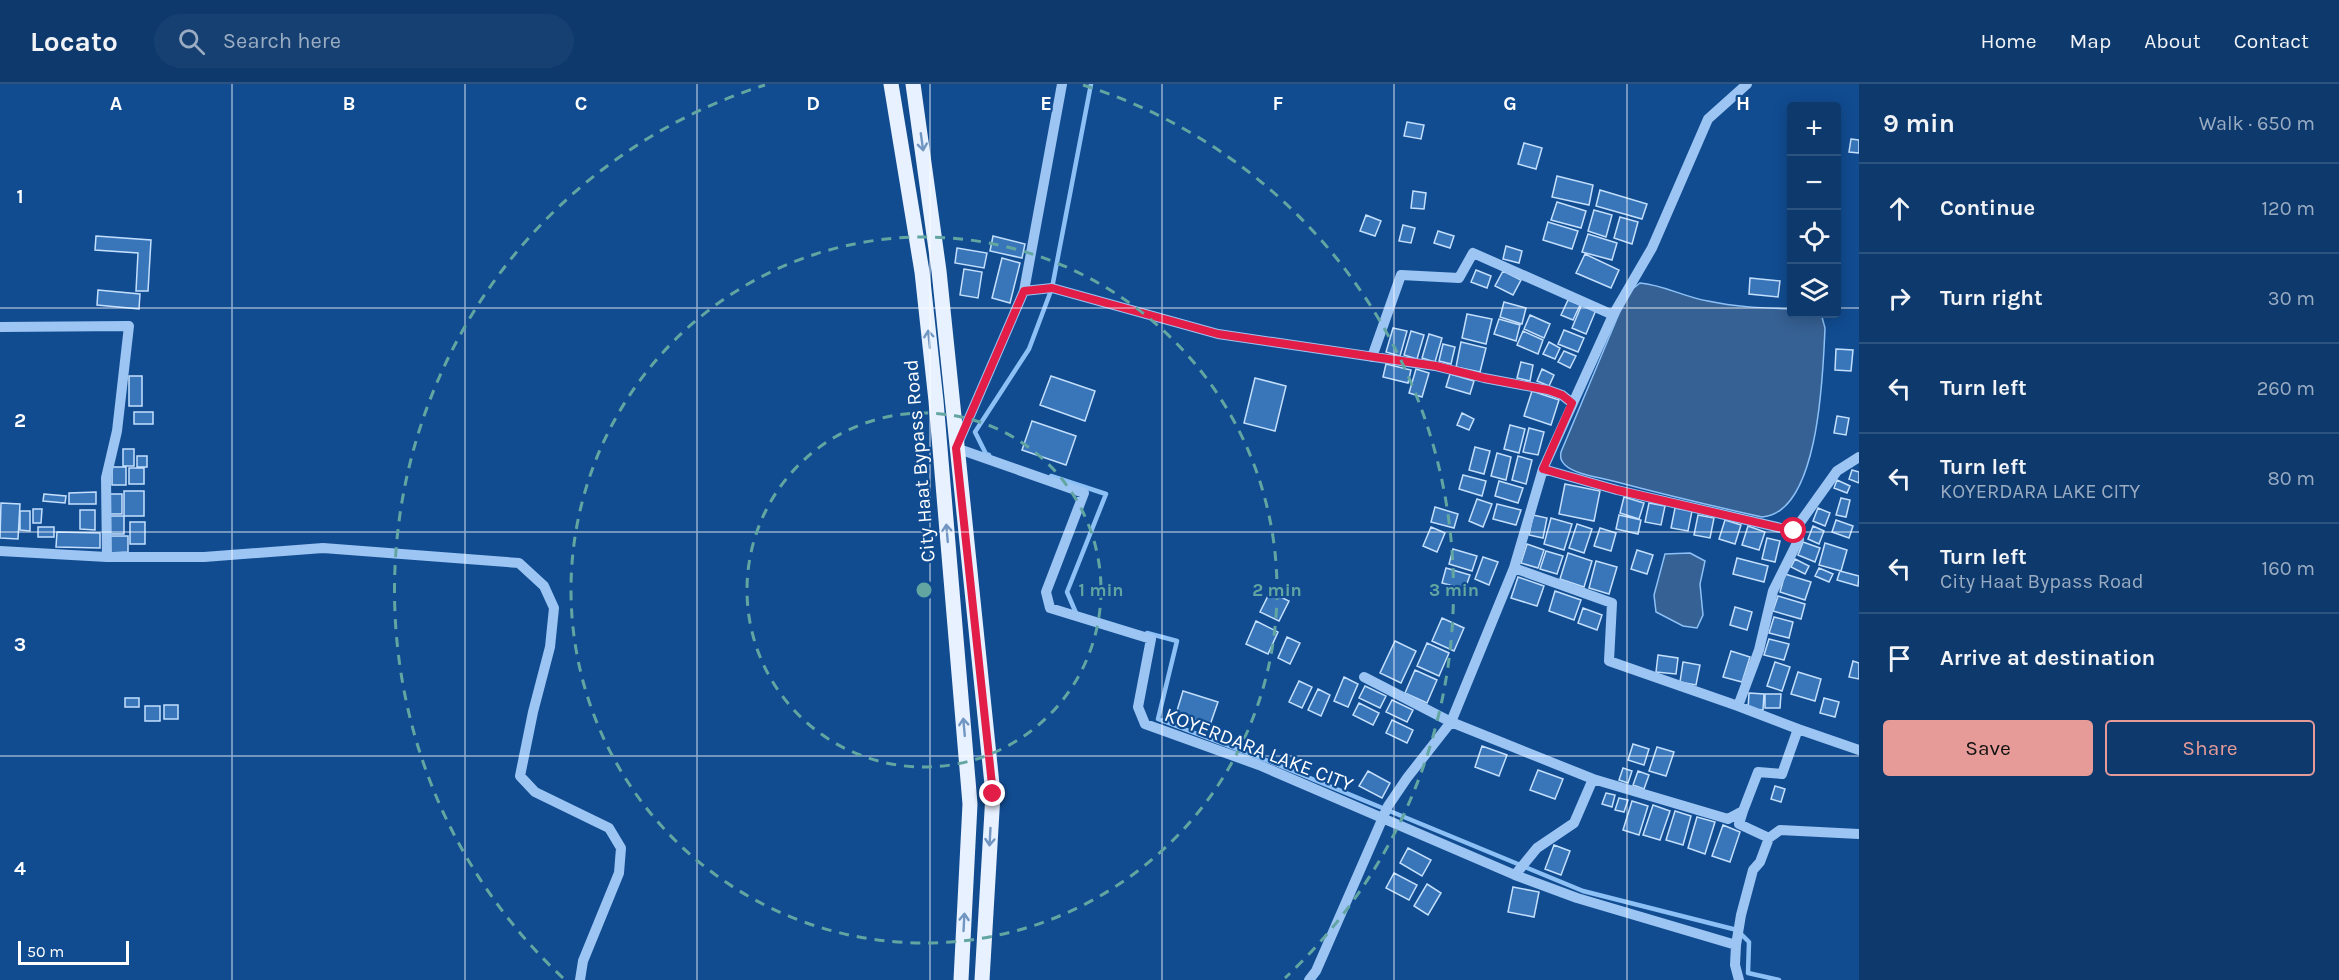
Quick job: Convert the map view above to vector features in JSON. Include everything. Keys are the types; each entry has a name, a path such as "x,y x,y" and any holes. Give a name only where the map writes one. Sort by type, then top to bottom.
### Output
{"main road":[{"name":"City Haat Bypass Road","path":"891,84 922,272 936,401 969,792 961,980"},
{"name":"City Haat Bypass Road","path":"913,84 939,271 993,794 982,980"}],"street":[{"path":"956,448 1024,291 1062,84"},
{"path":"1309,980 1316,971 1385,813 1407,778 1451,722 1514,568 1543,469 1613,315 1652,248 1708,119 1747,84"},
{"path":"1372,357 1401,274 1459,278 1473,253 1613,315"},
{"path":"1024,291 1052,288 1218,334 1436,366 1548,390 1562,395 1572,403"},
{"path":"0,327 129,326 117,431 106,478 107,557"},
{"name":"KOYERDARA LAKE CITY","path":"956,448 1084,493 1046,592 1050,608 1151,639 1138,707 1144,724 1385,813 1515,875 1576,898 1736,945"},
{"path":"1794,531 1837,471 1859,457"},
{"path":"1543,469 1617,490 1794,531 1799,539 1773,591 1759,650 1738,706"},
{"path":"0,551 107,557 204,557 323,548 519,562 544,586 554,608 550,647 533,712 520,776 535,792 609,828 621,848 619,873 583,961 580,980"},
{"path":"1514,568 1612,603 1609,661 1859,750"},
{"path":"1364,677 1451,722 1593,779 1728,819 1743,811"},
{"path":"1769,838 1739,824 1758,772 1782,774 1798,729"},
{"path":"1515,875 1537,848 1574,824 1593,779"},
{"path":"1739,980 1735,964 1741,915 1753,870 1760,862 1769,838 1780,830 1859,834"}],"water":[{"path":"1640,283 1718,303 1787,309 1787,318 1822,318 1825,328 1822,375 1814,437 1807,467 1796,492 1781,509 1762,517 1588,475 1565,465 1561,452 1630,291"},
{"path":"1690,553 1705,561 1700,584 1703,615 1697,628 1683,626 1656,612 1654,595 1665,554"}],"building":[{"path":"1407,122 1424,125 1421,139 1404,136"},
{"path":"1851,139 1859,140 1859,153 1849,152"},
{"path":"1524,143 1542,148 1536,169 1518,164"},
{"path":"1557,176 1593,185 1589,205 1552,197"},
{"path":"1600,190 1647,204 1642,219 1596,206"},
{"path":"1413,191 1426,193 1424,209 1411,208"},
{"path":"1557,202 1586,211 1581,228 1551,220"},
{"path":"1594,210 1612,215 1606,237 1588,231"},
{"path":"1366,215 1381,221 1375,236 1360,231"},
{"path":"1620,217 1638,222 1632,244 1614,238"},
{"path":"1548,222 1578,231 1572,249 1543,240"},
{"path":"1403,225 1415,228 1411,243 1399,241"},
{"path":"1438,231 1454,236 1450,248 1434,243"},
{"path":"1588,234 1617,243 1612,260 1582,252"},
{"path":"96,236 151,240 148,291 136,291 138,253 95,250"},
{"path":"993,236 1025,244 1022,258 990,251"},
{"path":"1506,246 1522,251 1519,263 1503,259"},
{"path":"957,248 987,253 984,268 955,263"},
{"path":"1585,254 1619,270 1611,288 1576,273"},
{"path":"1002,258 1020,263 1010,303 992,298"},
{"path":"964,269 982,272 978,298 960,295"},
{"path":"1476,270 1491,276 1487,288 1471,282"},
{"path":"1503,271 1521,280 1513,295 1495,286"},
{"path":"1750,278 1780,281 1778,297 1749,294"},
{"path":"98,290 140,294 139,309 97,305"},
{"path":"1568,300 1580,305 1573,320 1561,315"},
{"path":"1504,302 1526,308 1522,324 1500,317"},
{"path":"1582,304 1596,310 1586,334 1572,328"},
{"path":"1467,314 1492,319 1486,344 1462,338"},
{"path":"1530,315 1550,324 1544,338 1524,329"},
{"path":"1499,319 1520,325 1516,341 1494,334"},
{"path":"1393,328 1407,331 1400,356 1386,352"},
{"path":"1564,330 1584,338 1578,352 1558,344"},
{"path":"1411,331 1424,335 1417,359 1404,355"},
{"path":"1523,331 1543,340 1538,354 1517,345"},
{"path":"1429,334 1442,338 1435,362 1422,358"},
{"path":"1461,342 1486,348 1480,372 1456,367"},
{"path":"1549,342 1560,348 1555,359 1543,354"},
{"path":"1443,344 1455,347 1451,364 1439,361"},
{"path":"1836,349 1853,350 1851,371 1835,370"},
{"path":"1564,351 1576,356 1570,368 1558,362"},
{"path":"1521,362 1533,365 1530,381 1517,378"},
{"path":"1386,364 1411,370 1408,383 1383,377"},
{"path":"1416,369 1429,373 1422,397 1409,393"},
{"path":"1542,369 1554,375 1549,386 1537,381"},
{"path":"1450,374 1474,381 1470,394 1446,387"},
{"path":"129,376 142,376 142,406 129,406"},
{"path":"1051,376 1095,391 1085,421 1040,405"},
{"path":"1255,378 1286,386 1275,431 1244,423"},
{"path":"1532,391 1559,400 1551,425 1524,416"},
{"path":"134,412 153,412 153,424 134,424"},
{"path":"1462,413 1474,419 1469,430 1457,425"},
{"path":"1837,416 1849,418 1846,435 1834,433"},
{"path":"1032,421 1076,436 1066,465 1022,450"},
{"path":"1510,425 1525,429 1519,453 1504,449"},
{"path":"1529,428 1544,432 1538,455 1523,452"},
{"path":"1475,447 1490,451 1484,474 1469,470"},
{"path":"123,449 134,449 134,466 123,466"},
{"path":"1497,453 1511,457 1506,480 1491,476"},
{"path":"137,456 147,456 147,467 137,467"},
{"path":"1518,456 1532,460 1526,484 1512,480"},
{"path":"112,467 126,467 126,485 112,485"},
{"path":"129,468 144,468 144,484 129,484"},
{"path":"1852,470 1859,472 1859,483 1849,479"},
{"path":"1463,475 1486,481 1482,496 1459,489"},
{"path":"1837,480 1850,486 1847,493 1834,488"},
{"path":"1499,481 1523,488 1518,503 1495,496"},
{"path":"1565,484 1600,491 1594,521 1559,514"},
{"path":"124,491 144,491 144,516 124,516"},
{"path":"96,492 96,504 69,504 69,493"},
{"path":"44,494 66,496 65,503 43,501"},
{"path":"110,494 122,494 122,514 110,514"},
{"path":"1624,497 1644,503 1639,519 1620,513"},
{"path":"1841,498 1850,500 1846,517 1836,515"},
{"path":"1477,499 1492,504 1483,527 1469,521"},
{"path":"1,503 20,504 18,539 0,538"},
{"path":"1649,503 1665,506 1661,525 1645,522"},
{"path":"1497,504 1521,510 1516,525 1493,519"},
{"path":"1435,507 1458,514 1454,528 1431,522"},
{"path":"1675,508 1692,511 1688,531 1671,528"},
{"path":"1818,508 1830,513 1825,526 1813,521"},
{"path":"33,509 42,509 41,523 33,523"},
{"path":"80,510 95,510 95,530 80,529"},
{"path":"20,511 30,511 30,531 20,530"},
{"path":"1533,515 1547,518 1543,538 1529,535"},
{"path":"1619,515 1641,520 1638,534 1616,529"},
{"path":"1698,515 1714,518 1710,538 1694,535"},
{"path":"110,516 124,516 124,534 110,534"},
{"path":"1551,518 1572,524 1564,550 1544,544"},
{"path":"1725,520 1741,525 1735,544 1719,539"},
{"path":"1836,520 1853,526 1849,538 1832,532"},
{"path":"130,522 145,522 145,544 130,544"},
{"path":"1577,524 1592,529 1584,553 1569,548"},
{"path":"1748,526 1765,532 1759,550 1742,545"},
{"path":"1813,526 1824,531 1819,544 1808,539"},
{"path":"38,527 54,527 54,537 38,537"},
{"path":"1431,527 1445,533 1437,552 1423,546"},
{"path":"1600,528 1616,533 1611,551 1594,546"},
{"path":"57,532 100,533 100,548 56,547"},
{"path":"109,536 128,536 128,552 109,553"},
{"path":"1767,538 1780,541 1775,562 1762,559"},
{"path":"1803,542 1820,548 1815,562 1798,555"},
{"path":"1825,543 1847,550 1841,571 1819,565"},
{"path":"1527,544 1544,550 1538,568 1521,563"},
{"path":"1453,549 1477,556 1472,571 1449,564"},
{"path":"1637,550 1653,555 1647,574 1631,569"},
{"path":"1546,551 1563,556 1557,574 1540,569"},
{"path":"1568,553 1592,561 1584,587 1560,579"},
{"path":"1483,557 1498,562 1489,585 1475,579"},
{"path":"1737,558 1768,566 1764,582 1733,574"},
{"path":"1795,559 1809,566 1805,574 1791,567"},
{"path":"1596,561 1617,567 1609,594 1589,588"},
{"path":"1446,568 1470,575 1465,589 1442,583"},
{"path":"1819,568 1833,574 1829,582 1815,576"},
{"path":"1840,571 1859,576 1858,586 1837,580"},
{"path":"1785,574 1811,582 1805,600 1780,592"},
{"path":"1518,577 1544,586 1537,606 1511,598"},
{"path":"1555,591 1581,600 1574,620 1549,611"},
{"path":"1270,592 1289,601 1279,621 1260,612"},
{"path":"1778,596 1805,604 1801,619 1773,611"},
{"path":"1735,607 1752,612 1747,630 1730,625"},
{"path":"1583,608 1602,615 1597,630 1578,623"},
{"path":"1774,617 1793,622 1789,638 1769,633"},
{"path":"1442,618 1464,628 1454,651 1432,641"},
{"path":"1256,621 1278,632 1268,654 1246,644"},
{"path":"1287,637 1300,643 1290,664 1278,658"},
{"path":"1769,639 1789,644 1784,660 1764,655"},
{"path":"1395,641 1416,651 1401,683 1380,673"},
{"path":"1427,643 1449,653 1439,676 1417,666"},
{"path":"1731,651 1750,657 1742,682 1723,677"},
{"path":"1658,655 1678,658 1676,674 1656,672"},
{"path":"1853,661 1859,663 1859,679 1849,677"},
{"path":"1683,662 1700,665 1696,685 1680,682"},
{"path":"1775,662 1790,667 1782,691 1767,686"},
{"path":"1415,670 1437,680 1427,703 1405,693"},
{"path":"1798,672 1821,679 1815,701 1791,694"},
{"path":"1344,677 1358,684 1348,707 1334,701"},
{"path":"1299,681 1312,687 1302,708 1289,702"},
{"path":"1365,686 1386,696 1380,708 1359,698"},
{"path":"1318,689 1330,695 1321,716 1308,710"},
{"path":"1183,691 1218,702 1210,725 1176,714"},
{"path":"1749,693 1764,694 1763,710 1748,709"},
{"path":"1765,694 1781,694 1780,708 1765,708"},
{"path":"125,698 139,698 139,707 125,707"},
{"path":"1824,698 1839,702 1835,717 1820,713"},
{"path":"1392,700 1413,710 1407,722 1386,712"},
{"path":"1359,703 1379,713 1373,725 1353,715"},
{"path":"164,705 178,705 178,719 164,719"},
{"path":"145,706 160,706 160,721 145,721"},
{"path":"1392,720 1413,730 1407,743 1386,733"},
{"path":"1633,744 1649,749 1644,765 1628,760"},
{"path":"1482,746 1507,755 1499,776 1475,767"},
{"path":"1657,747 1674,752 1666,776 1649,771"},
{"path":"1623,768 1632,771 1628,783 1619,780"},
{"path":"1538,770 1563,779 1555,799 1530,790"},
{"path":"1368,771 1390,783 1382,798 1359,786"},
{"path":"1638,771 1649,775 1644,789 1633,785"},
{"path":"1775,786 1785,789 1781,802 1771,799"},
{"path":"1606,793 1615,795 1612,807 1602,804"},
{"path":"1619,798 1628,800 1624,812 1615,810"},
{"path":"1632,801 1648,806 1639,835 1623,830"},
{"path":"1653,805 1670,811 1660,840 1643,835"},
{"path":"1675,811 1691,816 1683,845 1666,840"},
{"path":"1697,817 1715,822 1705,854 1688,848"},
{"path":"1723,825 1740,832 1730,862 1712,856"},
{"path":"1554,845 1570,851 1561,875 1545,869"},
{"path":"1408,848 1431,860 1422,876 1400,863"},
{"path":"1394,873 1417,885 1409,900 1386,888"},
{"path":"1427,884 1441,893 1428,915 1414,906"},
{"path":"1513,887 1539,892 1534,917 1508,912"}],"waterway":[{"path":"989,455 986,454 975,432 1029,349 1052,288 1091,84"},
{"path":"1051,476 1106,494 1067,592 1076,613"},
{"path":"1147,633 1177,641 1158,719 1271,762 1583,891 1737,930 1749,942 1748,973 1779,980"}],"route":[{"path":"993,794 956,448 1024,291 1052,288 1218,334 1436,366 1548,390 1562,395 1572,403 1543,469 1617,490 1794,531"}]}
